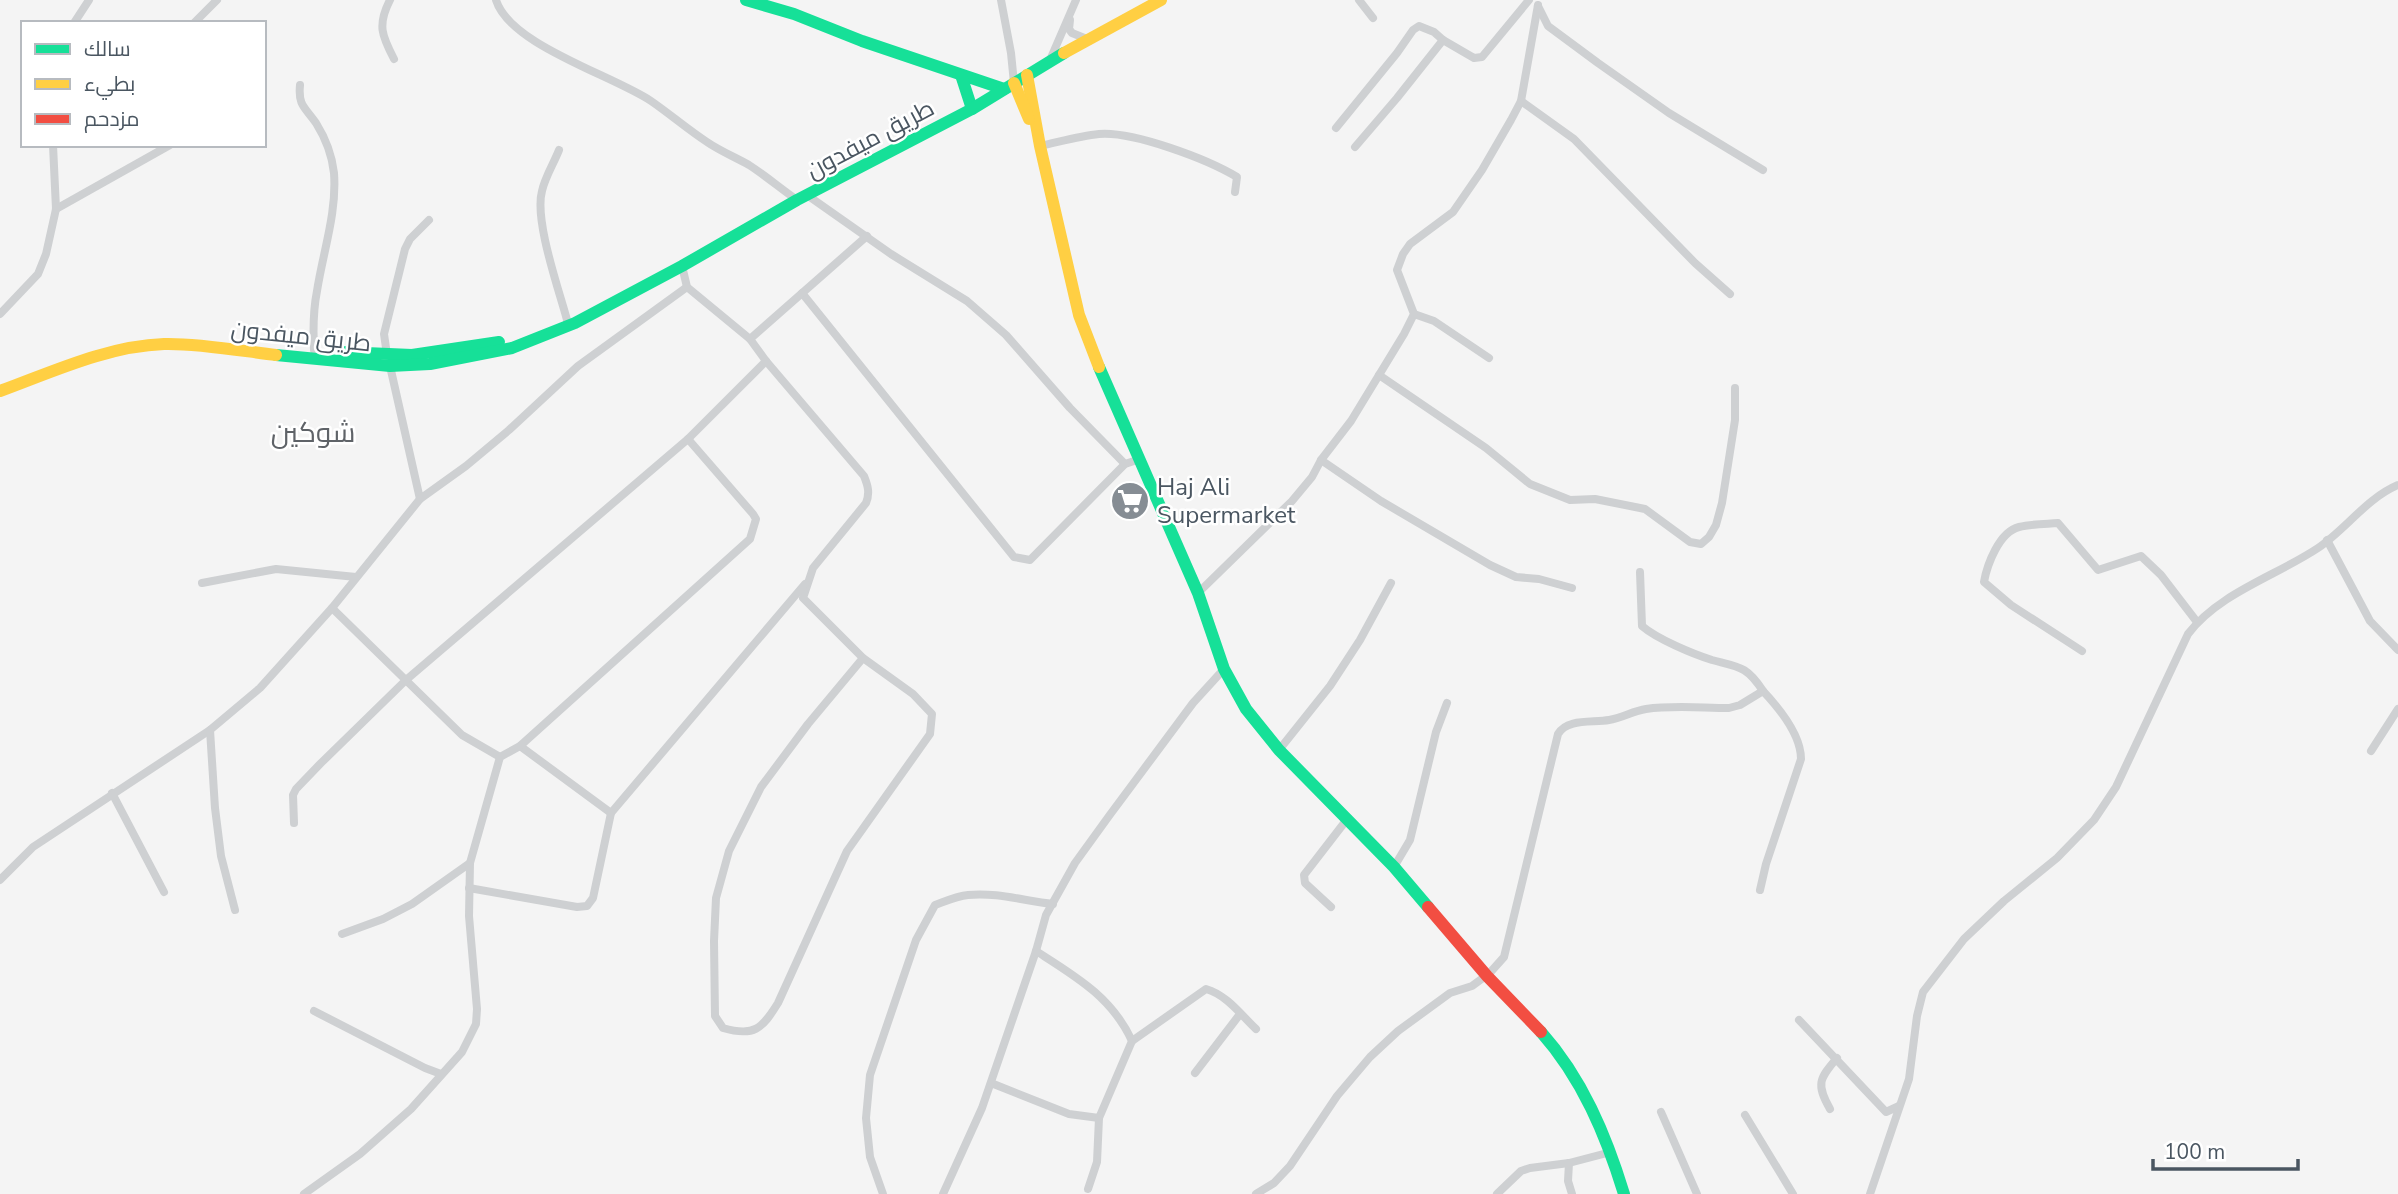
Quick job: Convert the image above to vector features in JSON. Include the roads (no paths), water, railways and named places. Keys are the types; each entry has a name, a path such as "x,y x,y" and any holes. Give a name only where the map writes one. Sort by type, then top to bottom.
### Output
{"main road":[{"path":"746,0 794,14 961,75 1009,86 1040,146"},
{"name":"طريق ميفدون","path":"0,391 106,354 145,345 166,344 430,364 512,348 576,323 802,198 972,109 1050,60 1161,0"},
{"path":"961,75 972,109"},
{"path":"1027,75 1040,146 1079,316 1105,382 1198,593 1224,668 1246,709 1279,750 1394,867 1487,976 1543,1034 1574,1074 1611,1152 1624,1194"},
{"name":"طريق ميفدون","path":"0,382 108,343 150,335 176,334 223,342 388,360 527,336 596,310"}],"street":[{"path":"75,21 89,0"},
{"path":"196,21 217,0"},
{"path":"390,0 384,12 382,35 394,59"},
{"path":"496,0 498,7 517,28 554,53 650,100 689,130 866,236 933,282 967,301 1006,335 1070,408 1125,464"},
{"path":"1001,0 1011,53 1009,86"},
{"path":"1050,60 1076,0"},
{"path":"1359,0 1373,18"},
{"path":"1336,128 1397,54 1413,30 1419,26 1434,32 1474,58 1482,57 1529,0"},
{"path":"1489,358 1434,321 1414,314 1397,270 1405,250 1453,212 1482,170 1521,101 1538,2"},
{"path":"1538,2 1548,26 1669,113 1763,170"},
{"path":"1070,13 1069,29 1087,39"},
{"path":"1355,147 1443,40"},
{"path":"1011,53 1027,75"},
{"path":"300,85 299,98 304,111 314,121 330,148 334,173 330,229 314,314 314,350"},
{"path":"1521,101 1574,139 1695,262 1731,294"},
{"path":"1040,146 1099,134 1116,134 1199,157 1217,165 1237,177 1235,192"},
{"path":"0,314 38,274 46,254 56,209 53,147"},
{"path":"56,209 166,147"},
{"path":"559,150 542,191 541,202 547,242 567,320"},
{"path":"420,499 384,334 405,249 410,239 429,220"},
{"path":"750,339 866,236"},
{"path":"682,266 687,287 750,339 864,476 869,496 866,503 820,558 803,598 863,658 924,704 932,714 930,734 847,851 778,1003 765,1023 753,1031 738,1032 723,1028 715,1016 713,940 716,898 729,851 761,788 808,724 863,658"},
{"path":"0,880 33,847 210,730 260,688 332,608 420,499 509,430 578,366 687,287"},
{"path":"802,293 1014,557 1030,560 1125,464 1140,458"},
{"path":"1198,593 1292,501 1312,477 1321,460 1351,421 1414,314"},
{"path":"294,823 293,795 296,789 407,680 688,439 766,361"},
{"path":"1379,375 1486,447 1530,484 1570,499 1595,499 1645,509 1690,542 1701,544 1716,525 1722,503 1735,420 1735,388"},
{"path":"304,1194 360,1154 411,1109 462,1052 476,1024 469,916 470,863 500,757 520,746 750,538 756,520 688,439"},
{"path":"1321,460 1381,500 1490,565 1516,577 1539,579 1572,588"},
{"path":"1870,1194 1909,1079 1917,1016 1923,992 1964,939 2004,901 2057,858 2094,820 2116,787 2188,634 2197,622 2214,609 2291,565 2328,540 2381,493 2398,485"},
{"path":"2082,651 2011,605 1984,582 1988,562 2000,543 2015,528 2058,523 2098,570 2141,556 2161,575 2197,622"},
{"path":"2328,540 2370,621 2398,650"},
{"path":"202,583 276,569 356,577"},
{"path":"1640,572 1642,626 1652,635 1712,660 1734,664 1753,677 1786,721 1801,748 1801,759 1760,890"},
{"path":"470,888 577,907 587,906 593,898 611,813 809,580"},
{"path":"1279,750 1330,686 1360,640 1391,583"},
{"path":"332,608 462,736 500,757"},
{"path":"943,1194 982,1108 1037,951 1046,915 1075,863 1193,703 1224,668"},
{"path":"1256,1194 1274,1183 1290,1166 1337,1096 1370,1057 1398,1031 1450,993 1472,986 1487,976 1504,957 1560,729 1578,722 1621,718 1653,708 1729,708 1740,705 1763,691"},
{"path":"1394,867 1410,839 1436,732 1447,703"},
{"path":"2371,751 2398,709"},
{"path":"210,730 221,856 236,910"},
{"path":"520,746 611,813"},
{"path":"112,793 164,892"},
{"path":"1331,907 1305,883 1304,875 1348,818"},
{"path":"342,934 383,919 412,904 470,863"},
{"path":"883,1194 870,1157 866,1118 868,1085 915,940 935,905 966,895 992,894 1021,901 1053,904"},
{"path":"1037,951 1084,981 1097,993 1123,1022 1132,1041"},
{"path":"1088,1189 1097,1162 1099,1118 1132,1041 1206,989 1233,1004 1256,1029"},
{"path":"314,1011 441,1074"},
{"path":"1195,1073 1240,1014"},
{"path":"1799,1020 1886,1112 1899,1106"},
{"path":"1830,1109 1820,1092 1820,1082 1837,1058"},
{"path":"990,1083 1069,1114 1099,1118"},
{"path":"1661,1112 1697,1194"},
{"path":"1745,1115 1793,1194"},
{"path":"1497,1194 1521,1171 1611,1152"},
{"path":"1569,1163 1568,1181 1572,1194"}],"place":[{"name":"Haj Ali Supermarket","path":"1130,501"}],"district":[{"name":"شوكين","path":"313,433"}]}
